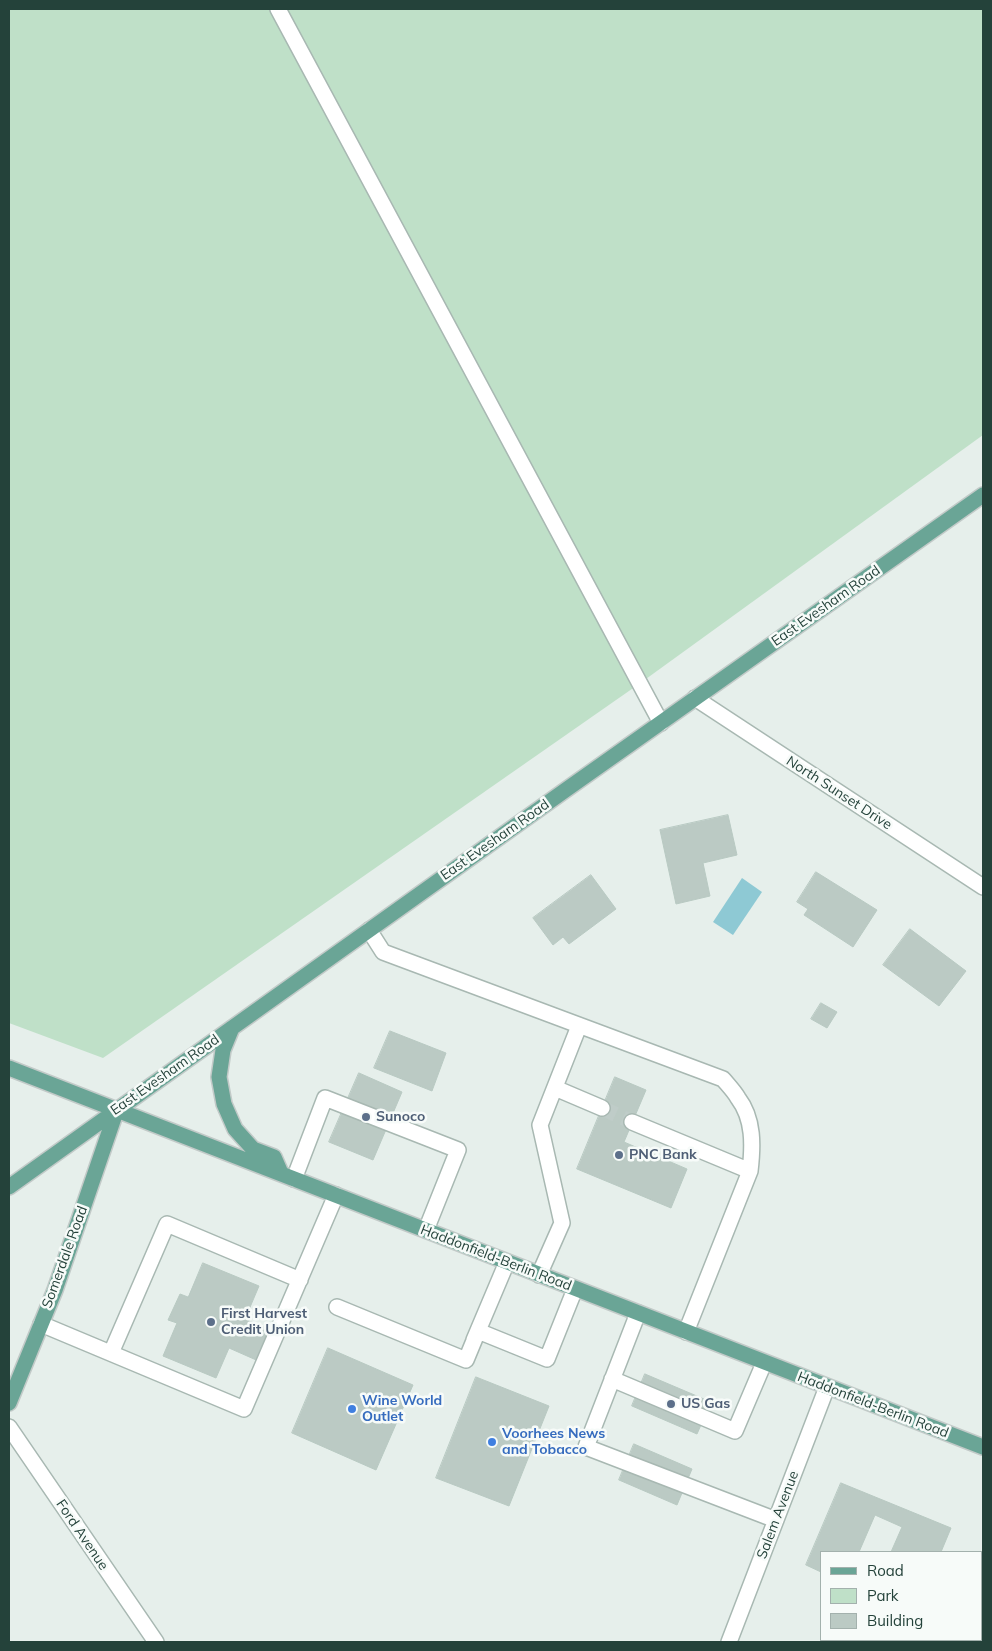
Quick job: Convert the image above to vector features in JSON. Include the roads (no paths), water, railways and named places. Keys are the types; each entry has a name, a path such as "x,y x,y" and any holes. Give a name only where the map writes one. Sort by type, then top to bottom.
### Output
{"main road":[{"name":"East Evesham Road","path":"9,1187 983,495"},
{"path":"235,1025 231,1029 224,1050 219,1077 224,1104 235,1129 253,1149 274,1157 287,1176"},
{"name":"Haddonfield-Berlin Road","path":"9,1068 983,1448"},
{"name":"Somerdale Road","path":"9,1404 54,1290 117,1109"}],"street":[{"path":"278,9 660,723"},
{"name":"North Sunset Drive","path":"695,698 983,887"},
{"path":"369,930 383,952 723,1079 739,1098 749,1121 753,1146 750,1171 686,1332"},
{"path":"539,1274 562,1223 540,1125 579,1026"},
{"path":"555,1088 602,1108"},
{"path":"287,1176 325,1098 458,1150 426,1230"},
{"path":"632,1122 750,1171"},
{"path":"41,1324 244,1410 336,1195"},
{"path":"111,1353 167,1224 300,1280"},
{"path":"466,1360 506,1262"},
{"path":"466,1360 478,1331 547,1359 575,1289"},
{"path":"337,1307 466,1360"},
{"path":"638,1313 586,1447 776,1520"},
{"path":"612,1379 735,1431 764,1363"},
{"name":"Salem Avenue","path":"729,1642 827,1388"},
{"name":"Ford Avenue","path":"9,1427 156,1642"}],"water":[{"path":"742,878 762,892 733,935 713,922"}],"tunnel":[{"path":"602,1108 632,1122"}],"place":[{"name":"Sunoco","path":"366,1117"},
{"name":"PNC Bank","path":"619,1155"},
{"name":"First Harvest Credit Union","path":"211,1322"},
{"name":"US Gas","path":"671,1404"},
{"name":"Wine World Outlet","path":"352,1409"},
{"name":"Voorhees News and Tobacco","path":"492,1442"}]}
